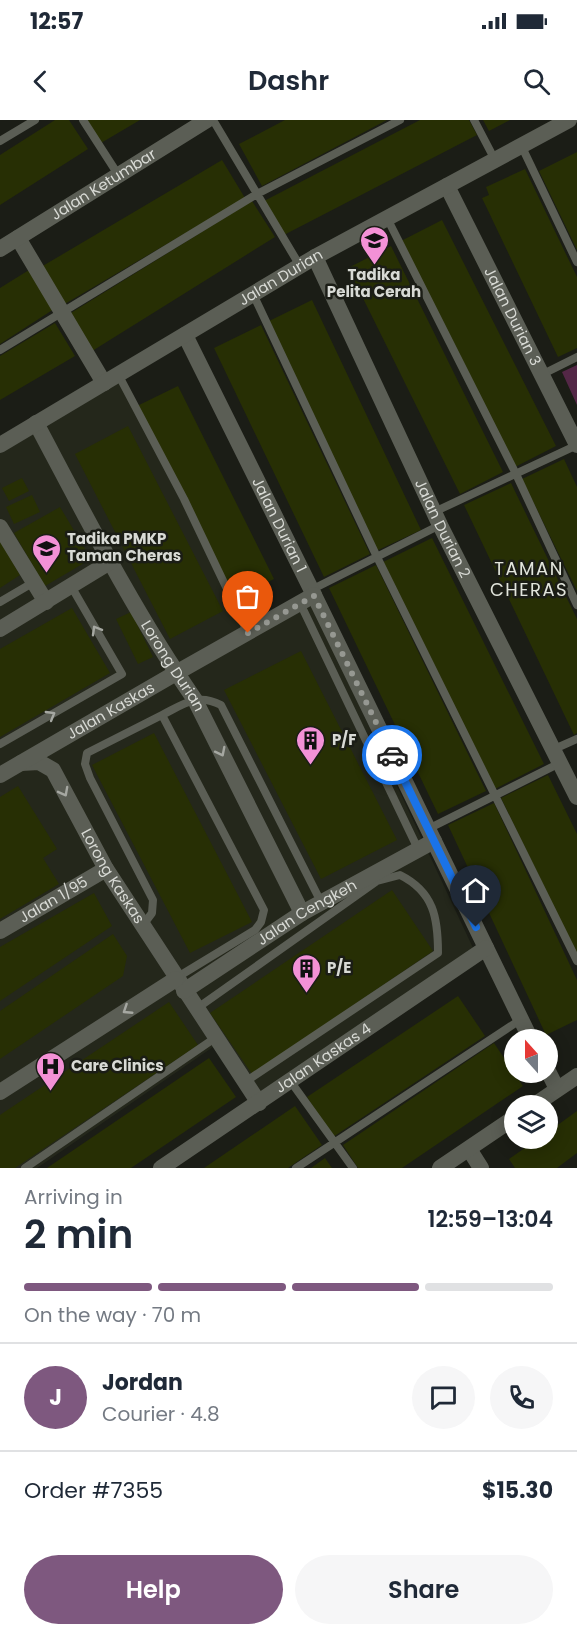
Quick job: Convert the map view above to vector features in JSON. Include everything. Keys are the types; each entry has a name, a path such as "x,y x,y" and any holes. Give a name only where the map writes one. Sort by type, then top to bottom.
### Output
{"street":[{"name":"Jalan Ketumbar","path":"0,249 207,120"},
{"name":"Jalan Durian","path":"0,445 315,257 569,120"},
{"name":"Jalan Durian 3","path":"447,186 577,445"},
{"path":"18,238 62,311 111,378"},
{"name":"Jalan Durian 2","path":"315,257 437,518 577,797"},
{"name":"Jalan Durian 1","path":"185,335 309,596 431,835 525,1029"},
{"name":"Lorong Durian","path":"36,423 110,562 195,700 302,913"},
{"path":"0,527 46,602"},
{"path":"0,629 110,562"},
{"name":"Jalan Kaskas","path":"0,776 309,596"},
{"path":"21,763 39,762 53,770 63,738"},
{"name":"Lorong Kaskas","path":"53,770 106,869 259,1103"},
{"name":"Jalan Cengkeh","path":"0,1092 302,913 418,849 431,835"},
{"name":"Jalan 1/95","path":"0,932 106,869"},
{"name":"Jalan Kaskas 4","path":"161,1168 486,948"},
{"path":"549,1095 577,1076"},
{"path":"554,1083 557,1089"},
{"path":"440,1168 504,1125"},
{"path":"469,1149 481,1168"}],"lane":[{"path":"0,141 35,120"},
{"path":"83,120 119,176"},
{"path":"213,120 300,266"},
{"path":"0,350 257,194 400,120"},
{"path":"474,120 495,160"},
{"path":"521,146 577,262"},
{"path":"387,218 516,474 577,605"},
{"path":"254,294 377,557 577,961"},
{"path":"543,374 577,357"},
{"path":"111,378 184,499 248,633"},
{"path":"418,849 309,596 377,557 437,518 516,474 577,445"},
{"path":"0,602 34,582"},
{"path":"0,744 122,674 71,586"},
{"path":"143,925 152,913 153,900 90,778 85,764 87,753 195,700 209,699 221,705 321,902"},
{"path":"162,715 264,910 261,922 255,930 180,985"},
{"path":"431,835 556,756 577,739"},
{"path":"196,1009 377,881 400,874 416,883 434,910 438,931 438,953 245,1082"},
{"path":"296,1168 520,1020"},
{"path":"25,1168 215,1038"},
{"path":"291,1082 353,1168"}],"shaded area":[{"path":"577,365 577,405 562,372"},
{"path":"118,369 252,637 312,605 474,950 250,1099 213,1047 37,1168 0,1168 0,438"}],"building":[{"path":"55,120 69,120 88,149 0,205 0,155"},
{"path":"87,120 140,120 101,143"},
{"path":"285,120 387,120 262,186 239,144"},
{"path":"420,120 469,120 477,135 282,236 264,201"},
{"path":"483,120 510,120 489,131"},
{"path":"577,152 577,250 539,171"},
{"path":"222,160 245,198 63,305 41,267"},
{"path":"525,169 577,277 577,348 558,357 482,198 489,195 486,187"},
{"path":"252,201 275,237 89,353 66,316"},
{"path":"442,220 556,446 515,467 401,241"},
{"path":"391,246 503,472 460,494 348,268"},
{"path":"29,270 54,309 0,344 0,288"},
{"path":"312,300 421,530 376,551 267,322"},
{"path":"55,323 75,356 0,400 0,356"},
{"path":"261,325 370,554 324,577 214,348"},
{"path":"178,386 274,579 234,599 137,406"},
{"path":"128,426 223,611 170,639 75,454"},
{"path":"564,459 577,487 577,591 522,479"},
{"path":"22,478 29,491 9,501 2,488"},
{"path":"511,483 577,619 577,733 574,735 464,505"},
{"path":"32,495 40,512 14,524 6,507"},
{"path":"60,507 91,559 45,586 14,533"},
{"path":"432,538 544,764 495,789 383,562"},
{"path":"0,541 20,575 0,588"},
{"path":"376,565 486,791 438,814 329,588"},
{"path":"72,608 110,673 0,737 0,649"},
{"path":"131,612 153,657 138,664 116,619"},
{"name":"P/F","path":"301,651 397,840 321,879 224,690"},
{"path":"154,733 252,922 190,953 92,765"},
{"path":"548,775 577,834 577,955 501,798"},
{"path":"18,786 57,849 43,858 59,884 0,919 0,797"},
{"path":"494,803 577,980 577,1020 558,1029 543,1029 448,825"},
{"name":"P/E","path":"392,890 433,951 252,1074 210,1013"},
{"path":"94,893 112,926 0,1001 0,947"},
{"path":"113,934 127,956 123,976 0,1059 0,1011"},
{"path":"458,996 485,1036 333,1137 307,1097"},
{"path":"169,1002 198,1045 15,1168 0,1168 0,1115"},
{"path":"494,1043 504,1058 504,1083 521,1083 523,1086 510,1095 504,1095 504,1099 402,1168 358,1168 343,1145"},
{"path":"209,1058 236,1097 131,1168 47,1168"},
{"path":"295,1106 322,1145 288,1168 204,1168"},
{"path":"577,1111 577,1153 557,1168 515,1168 509,1159 523,1149 558,1149 558,1125"},
{"path":"325,1158 332,1168 311,1168"}],"way so far":[{"path":"248,633 314,596 392,755"}],"place":[{"name":"Tadika Pelita Cerah","path":"374,266"},
{"name":"Tadika PMKP Taman Cheras","path":"46,574"},
{"name":"P/F","path":"311,766"},
{"name":"P/E","path":"306,994"},
{"name":"Care Clinics","path":"50,1092"}],"district":[{"name":"TAMAN CHERAS","path":"529,579"}],"route":[{"path":"392,755 476,927"}]}
